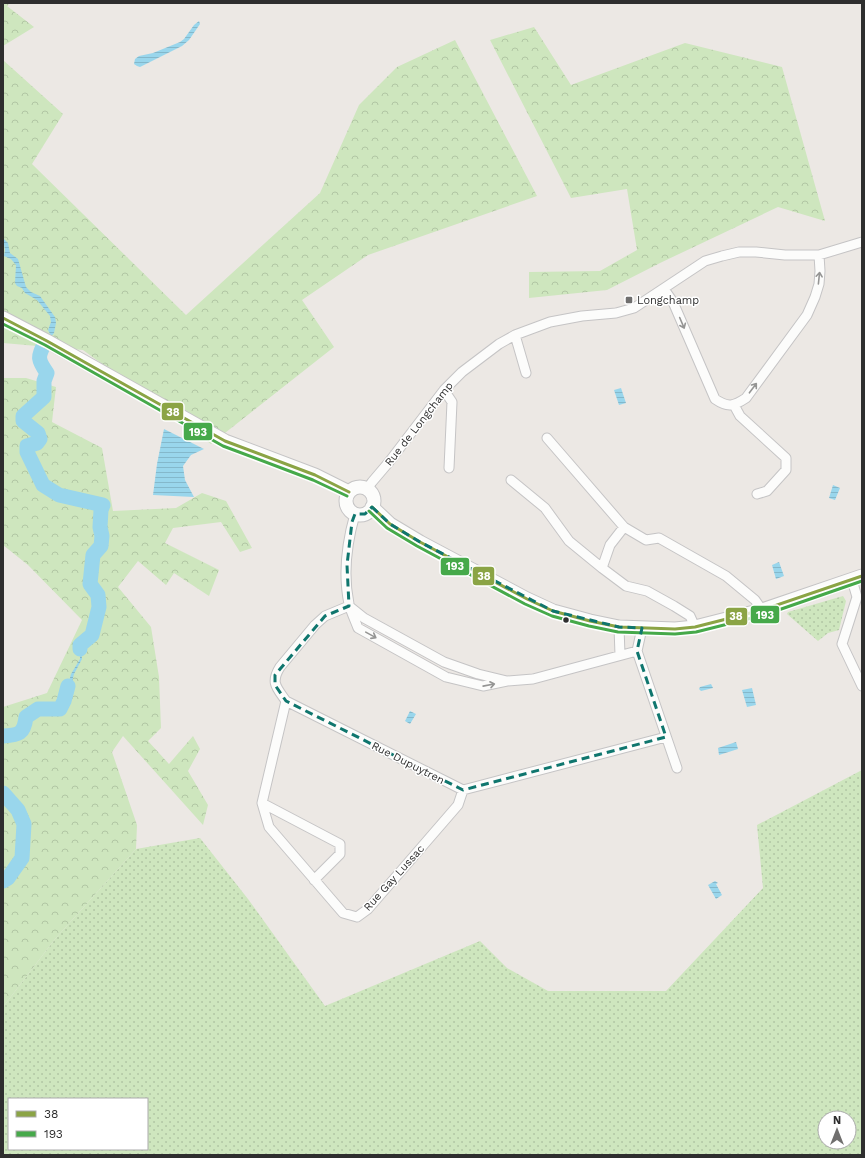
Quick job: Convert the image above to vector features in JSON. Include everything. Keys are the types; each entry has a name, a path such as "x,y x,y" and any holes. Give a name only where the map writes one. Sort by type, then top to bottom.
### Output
{"main road":[{"path":"3,318 47,341 225,441 315,475 349,492"},
{"path":"357,487 367,490 373,497 372,507 365,514 355,514 351,512 346,504 349,492 357,487"},
{"path":"372,507 390,524 420,542 527,599 553,611 619,627 675,629 695,627 762,610 857,578"}],"street":[{"name":"Rue de Longchamp","path":"367,490 444,390 476,360 499,344 516,335 550,322 582,316 616,313 634,308 705,261 722,256 739,252 784,255 819,255 862,242"},
{"path":"664,289 673,302 715,399 722,404 734,405 746,398 807,315 819,284 819,255"},
{"path":"516,335 526,373"},
{"path":"444,390 452,402 449,468"},
{"path":"734,405 740,416 786,458 786,470 767,491 757,494"},
{"path":"547,438 624,527 646,540 659,538 721,573 755,600 762,610"},
{"path":"511,480 545,508 569,541 602,568 626,586 647,591 690,616 695,627"},
{"path":"355,514 350,535 346,585 349,606 358,628 446,677 483,686 507,681 533,679 637,651"},
{"path":"602,568 610,545 624,527"},
{"path":"857,578 857,597 842,644 862,686"},
{"path":"349,606 364,618 444,662 478,674 507,681"},
{"name":"Rue Dupuytren","path":"349,606 325,616 315,625 275,674 275,685 286,701 463,790"},
{"path":"619,627 620,655"},
{"path":"642,628 637,651 677,768"},
{"name":"Rue Gay Lussac","path":"286,701 262,803 269,827 343,914 357,917 368,910 458,805 463,790"},
{"path":"463,790 666,738"},
{"path":"262,803 340,844 340,854 314,880"}],"highlighted area":[{"path":"372,507 390,524 420,542 553,611 619,627 642,628 637,651 666,737 463,790 286,701 275,685 275,675 325,616 349,606 347,565 352,522 355,514 365,514"}],"green space":[{"path":"3,3 10,3 7,6 34,27 3,46"},
{"path":"534,27 571,85 685,43 782,67 825,221 778,207 607,290 529,298 529,272 600,271 637,250 627,189 571,198 490,40"},
{"path":"455,40 537,196 368,255 302,300 334,347 211,444 83,350 3,343 3,60 63,114 32,164 186,315 320,193 359,105 397,67"},
{"path":"3,378 26,378 56,387 52,422 102,448 113,511 176,508 202,493 226,501 252,548 240,552 221,522 173,528 165,543 219,570 209,596 174,573 166,585 138,561 118,587 151,627 159,677 161,728 148,741 169,764 193,736 200,749 188,771 208,805 203,825 123,736 112,752 137,825 136,849 55,939 3,1007 3,707 47,693 82,620 28,565 3,545"},
{"path":"843,596 846,601 839,630 828,633 818,641 787,614 788,612"},
{"path":"862,770 862,1155 3,1155 3,1007 55,939 136,849 200,838 248,899 325,1006 480,941 507,968 548,991 666,991 763,888 757,825"}],"water":[{"path":"199,21 200,24 189,40 182,46 140,67 134,64 135,59 139,56 153,53 180,42"},
{"path":"3,238 8,243 10,253 18,259 26,287 31,292 40,296 55,317 56,323 54,333 50,338 48,337 50,334 48,330 51,322 50,316 37,300 25,293 22,288 17,286 15,283 16,265 11,259 4,256 5,250"},
{"path":"42,348 42,360 48,370 45,381 46,371 39,359"},
{"path":"45,383 47,399 32,411 25,420 41,431 43,436 41,445 36,448 30,448 30,451 44,482 58,492 103,501 108,507 103,511 101,516 104,543 96,554 92,577 93,588 101,593 101,605 94,635 81,647 82,659 74,674 66,705 60,712 34,714 27,720 29,726 26,730 14,739 3,738 3,735 18,734 21,732 25,726 26,717 30,714 42,710 60,709 64,701 71,674 80,659 80,645 92,635 99,607 98,595 92,591 90,584 93,555 101,546 102,536 99,519 103,505 59,495 43,485 27,452 27,446 37,443 40,439 38,433 23,421 23,416 44,397"},
{"path":"621,388 626,403 619,405 614,390"},
{"path":"164,429 204,449 191,455 183,466 185,480 194,497 153,495"},
{"path":"833,485 840,488 835,500 829,498"},
{"path":"779,562 784,576 776,579 772,565"},
{"path":"711,684 713,688 701,691 699,689 700,687"},
{"path":"752,688 756,705 747,707 742,690"},
{"path":"410,711 416,714 410,724 405,721"},
{"path":"736,742 738,749 719,755 718,748"},
{"path":"3,786 17,802 25,817 26,848 23,861 18,871 3,885 3,881 8,878 17,868 22,858 24,824 18,810 3,792"},
{"path":"715,881 718,883 716,884 722,895 716,899 708,885"}],"waterway":[{"path":"45,343 40,355 40,361 47,373 44,381 44,397 23,416 23,421 38,433 40,439 37,443 27,446 27,452 43,485 59,495 103,505 101,510 100,527 102,536 101,546 93,555 90,584 98,595 99,607 92,635 80,645 80,649"},
{"path":"3,736 13,735 20,732 24,727 26,717 38,709 60,709 68,686"},
{"path":"3,793 18,810 24,824 22,858 8,878 3,881"}],"transit line":[{"name":"38","path":"3,318 47,341 225,441 315,475 349,492"},
{"name":"193","path":"3,324 45,345 223,446 313,480 347,496"},
{"name":"38","path":"372,507 390,524 420,542 527,599 553,611 619,627 675,629 695,627 762,610 862,576"},
{"name":"193","path":"369,511 387,528 417,546 525,604 552,616 618,632 675,634 696,632 764,615 862,581"}],"place":[{"name":"Longchamp","path":"629,300"}]}
